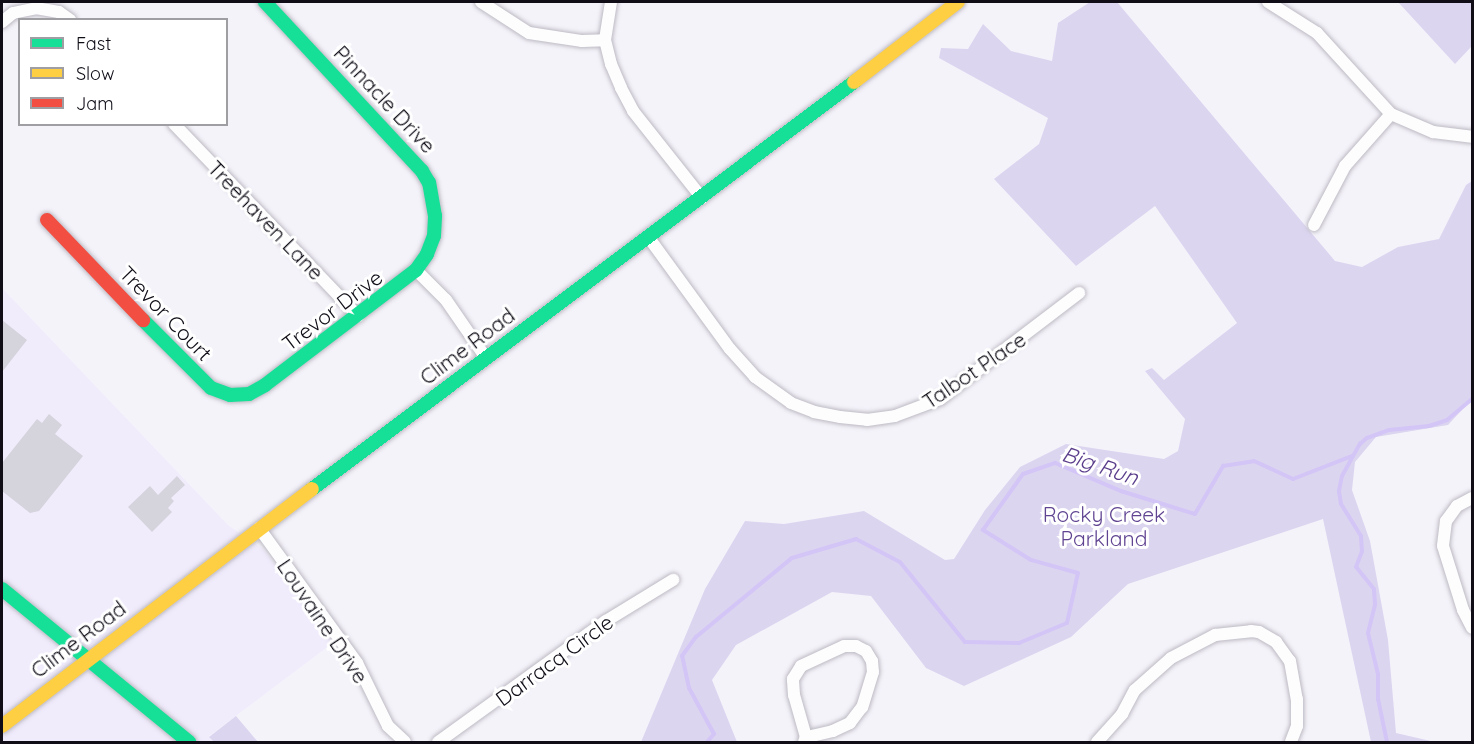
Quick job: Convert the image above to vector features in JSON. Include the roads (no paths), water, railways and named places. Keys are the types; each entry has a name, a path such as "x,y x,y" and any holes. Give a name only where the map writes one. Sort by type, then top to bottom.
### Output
{"main road":[{"name":"Pinnacle Drive","path":"265,2 422,171 429,183 435,216 434,236 427,254 416,270"},
{"name":"Clime Road","path":"2,726 87,658 649,238 958,2"},
{"name":"Trevor Court","path":"47,220 211,388 230,395 249,394 271,381"},
{"name":"Trevor Drive","path":"271,381 416,270"},
{"path":"2,589 189,742"}],"street":[{"path":"481,2 529,33 582,41 605,40"},
{"path":"611,2 605,40 611,64 633,111 702,198"},
{"path":"1268,2 1317,33 1391,114 1433,132 1473,136"},
{"path":"2,22 13,13 36,8 59,12 67,18"},
{"path":"1314,225 1345,166 1391,114"},
{"name":"Treehaven Lane","path":"176,126 358,316"},
{"name":"Talbot Place","path":"649,238 730,349 755,377 791,403 814,412 840,417 867,420 895,416 940,399 1079,293"},
{"path":"416,270 446,300 486,358"},
{"path":"1473,498 1457,506 1446,522 1443,546 1463,610 1473,628"},
{"name":"Louvaine Drive","path":"259,528 357,663 388,726 405,742"},
{"name":"Darracq Circle","path":"438,742 606,621 673,580"},
{"path":"1097,742 1122,714 1135,690 1171,658 1215,635 1251,631 1267,636 1285,651 1293,672 1297,726 1291,742"},
{"path":"856,645 866,651 872,661 873,672 862,707 850,723 805,740 794,695 793,679 801,666 844,646 856,645"}],"waterway":[{"path":"1387,742 1378,699 1378,674 1368,633 1375,604 1374,589 1356,567 1362,551 1361,536 1341,504 1339,491 1342,476 1360,444 1367,438 1389,430 1429,426 1447,420 1472,399"},
{"name":"Big Run","path":"707,742 714,734 689,688 682,656 696,637 792,558 856,539 900,562 965,642 1019,643 1067,623 1078,573 1031,560 983,530 1023,474 1055,463 1121,491 1195,514 1223,466 1254,461 1293,479 1352,456"}],"park label":[{"name":"Rocky Creek Parkland","path":"1104,526"}]}
